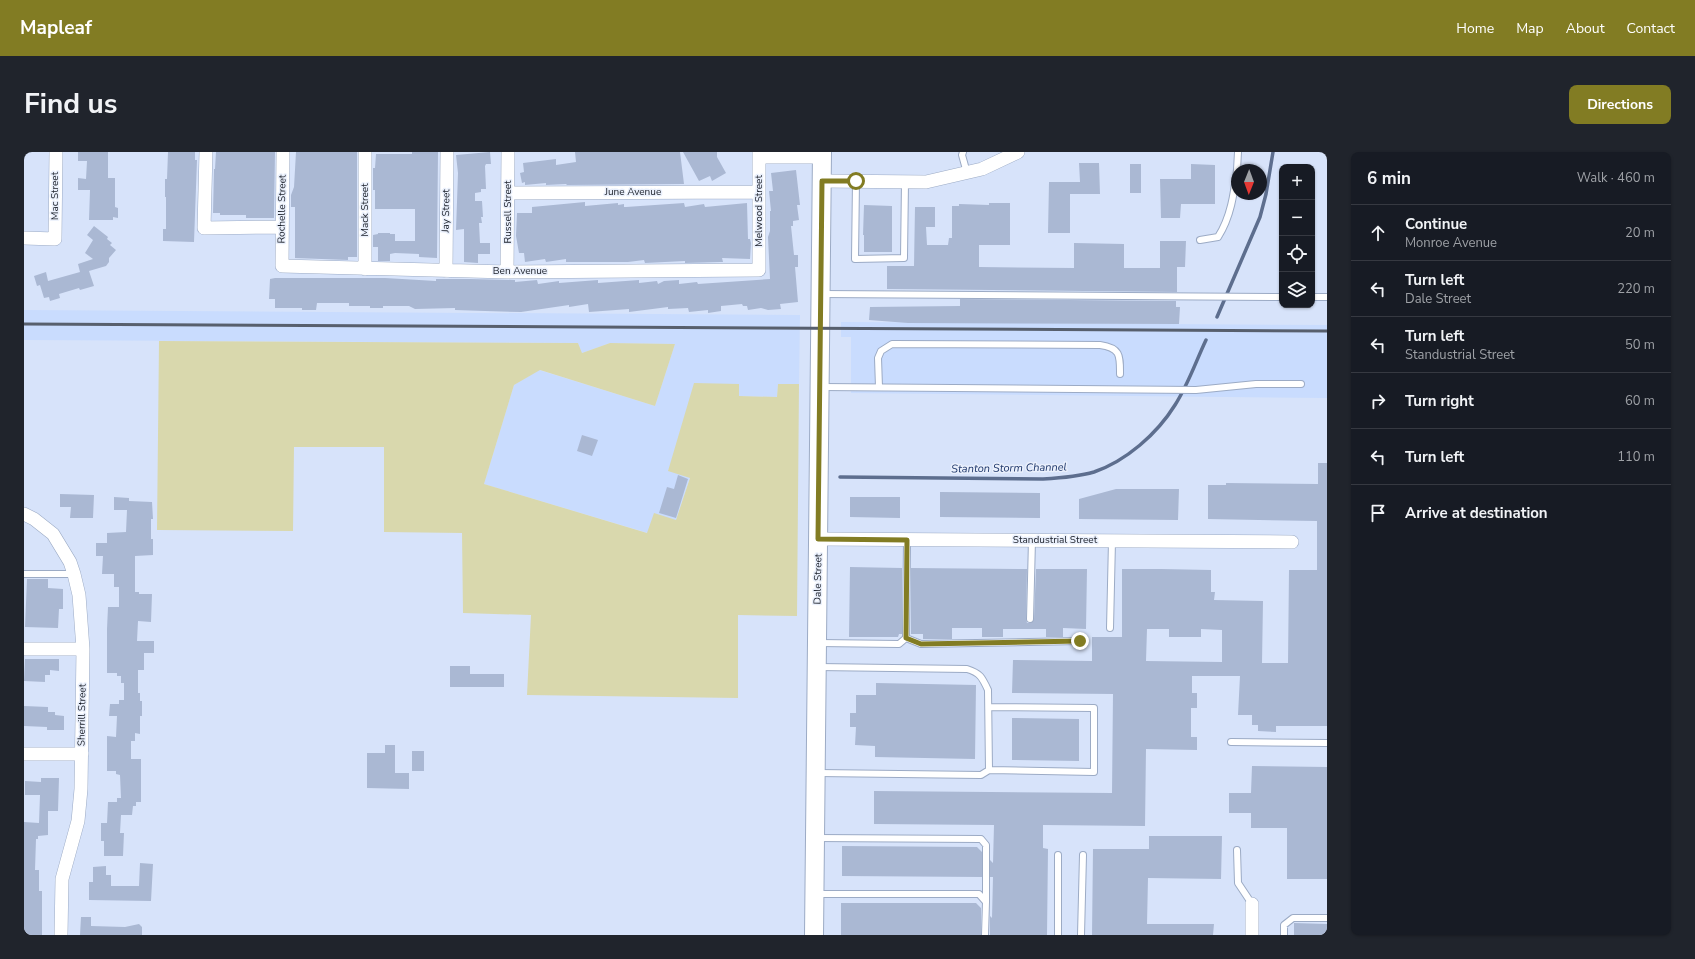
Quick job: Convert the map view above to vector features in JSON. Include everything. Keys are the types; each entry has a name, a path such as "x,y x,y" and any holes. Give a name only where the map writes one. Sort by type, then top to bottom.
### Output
{"street":[{"name":"Mac Street","path":"24,238 55,239 56,152"},
{"path":"206,152 204,228 281,227"},
{"name":"Rochelle Street","path":"282,266 281,227 283,152"},
{"name":"Mack Street","path":"365,152 365,269"},
{"name":"Jay Street","path":"446,271 447,152"},
{"name":"Russell Street","path":"507,272 508,152"},
{"path":"822,181 926,182 982,170 998,157 1018,152"},
{"path":"759,154 822,155"},
{"name":"Melwood Street","path":"759,154 759,270"},
{"name":"Dale Street","path":"814,935 822,155"},
{"name":"June Avenue","path":"508,193 759,192"},
{"name":"Ben Avenue","path":"282,266 507,272 759,270"},
{"name":"Sherrill Street","path":"24,514 34,519 53,534 70,562 79,595 83,649 81,789 78,821 62,879 61,935"},
{"name":"Standustrial Street","path":"818,539 1292,542"},
{"path":"24,649 83,649"},
{"path":"24,754 82,754"},
{"path":"1252,904 1252,935"}],"lane":[{"path":"963,152 962,155 966,173"},
{"path":"1237,164 1238,152"},
{"path":"856,181 855,259 904,258 905,182"},
{"path":"1200,240 1218,237 1225,225 1232,200"},
{"path":"821,294 1279,297"},
{"path":"1315,297 1327,297"},
{"path":"879,388 878,358 881,351 892,344 1109,346 1116,350 1120,356 1120,374"},
{"path":"820,387 1196,390 1256,384 1301,384"},
{"path":"906,638 907,540"},
{"path":"1030,619 1032,540"},
{"path":"1110,628 1112,541"},
{"path":"24,574 74,574"},
{"path":"817,643 898,644 906,638"},
{"path":"906,638 921,644 1080,641"},
{"path":"817,667 967,669 977,672 983,679 988,690 989,770"},
{"path":"816,773 981,775 989,770 1094,772 1094,708 989,707"},
{"path":"1231,742 1327,743"},
{"path":"815,838 981,838 986,845 985,935"},
{"path":"1237,850 1238,883 1252,904"},
{"path":"1058,855 1058,935"},
{"path":"1081,935 1083,855"},
{"path":"814,894 979,894 986,902"},
{"path":"1284,935 1284,925 1293,918 1327,918"}],"shaded area":[{"path":"24,310 800,315 799,384 778,384 777,397 738,396 739,384 668,470 690,477 676,520 648,533 484,484 514,385 539,370 655,406 675,344 610,343 582,353 578,343 24,340"},
{"path":"841,322 1327,325 1327,398 851,393 851,337 841,337"}],"green space":[{"path":"159,341 578,343 582,353 610,343 675,344 655,406 540,370 514,385 484,484 647,533 654,513 676,520 690,478 668,471 694,383 739,384 739,396 777,397 778,384 799,384 797,616 738,615 738,698 527,695 531,615 463,613 462,533 384,532 384,447 294,447 293,531 157,530"}],"building":[{"path":"78,152 108,152 108,178 115,178 115,207 118,208 118,218 113,217 113,220 89,220 90,190 78,190 78,178 86,179 87,161 78,161"},
{"path":"168,152 195,152 195,160 197,160 194,242 163,241 163,229 166,229 165,179 167,179"},
{"path":"216,152 275,152 274,218 246,218 246,215 220,215 220,213 213,213"},
{"path":"296,152 357,152 357,257 348,257 348,260 295,258 295,207 291,207 291,195 294,187"},
{"path":"412,152 438,152 437,258 419,257 419,254 395,253 390,254 390,261 378,261 378,247 373,247 373,235 378,233 390,233 395,234 395,241 415,241 415,209 375,209 373,168 375,168 376,154 412,154"},
{"path":"490,152 491,164 486,164 485,166 486,189 481,189 481,192 475,193 475,201 482,201 483,217 481,217 482,223 479,223 480,243 490,243 490,254 478,254 478,263 464,262 464,229 456,230 458,173 456,155"},
{"path":"575,152 680,152 684,184 546,185 546,183 525,185 525,182 522,183 520,173 524,172 523,163 556,159 556,165 576,162"},
{"path":"683,152 717,152 717,157 726,173 712,181 710,176 699,181"},
{"path":"1079,163 1099,163 1100,194 1070,194 1070,233 1048,233 1049,182 1080,182"},
{"path":"1130,164 1141,164 1141,193 1130,193"},
{"path":"1191,164 1215,165 1215,204 1181,204 1180,218 1161,218 1160,179 1191,179"},
{"path":"796,170 800,205 797,205 799,220 793,221 793,226 791,226 794,255 798,255 798,267 795,267 798,302 780,304 781,309 768,310 761,308 748,310 747,306 743,306 742,304 721,306 721,311 708,313 708,310 689,312 688,308 668,309 668,307 629,312 629,309 589,312 588,304 569,307 569,305 521,312 455,310 455,308 415,309 409,306 383,306 383,308 370,308 370,306 349,306 349,303 317,303 316,310 302,310 302,308 275,308 275,299 269,299 270,279 275,278 385,278 436,281 436,279 470,279 515,280 515,282 537,280 538,284 559,281 559,283 598,280 598,283 639,280 639,283 657,281 658,284 664,281 679,280 679,284 697,282 698,284 770,279 768,237 770,231 771,211 769,191 773,191 771,173"},
{"path":"585,202 585,206 618,203 618,205 624,204 624,207 684,203 685,207 704,204 705,207 747,203 748,239 750,239 751,243 750,259 722,258 723,262 685,263 685,261 645,263 644,260 628,262 566,262 566,259 546,262 545,259 525,262 524,253 519,253 516,236 517,213 532,213 532,207"},
{"path":"989,203 1010,203 1010,245 979,245 979,267 1074,268 1074,243 1124,244 1124,268 1160,268 1160,241 1186,241 1185,267 1177,267 1177,292 887,289 887,266 914,266 915,207 935,207 935,227 926,227 927,245 948,245 949,238 952,238 952,206 959,206 959,204 989,205"},
{"path":"864,205 892,206 892,252 864,252"},
{"path":"94,226 108,237 107,239 112,243 110,245 116,250 109,258 109,262 106,266 89,271 94,286 80,290 79,288 59,294 60,298 50,301 49,297 44,298 40,285 37,286 34,276 46,272 48,281 80,272 78,264 93,259 85,253 93,240 87,235"},
{"path":"960,299 1176,301 1176,307 1180,307 1179,324 908,323 869,320 870,307 960,306"},
{"path":"582,435 598,440 592,456 577,451"},
{"path":"1318,463 1327,463 1327,726 1276,726 1276,732 1258,731 1258,725 1252,725 1252,715 1238,715 1240,676 1192,676 1192,693 1197,693 1197,708 1191,708 1191,737 1197,737 1197,750 1146,749 1145,826 1043,825 1043,848 1048,849 1047,935 990,935 993,877 990,877 990,860 993,863 994,825 874,824 874,791 1112,793 1113,694 1012,693 1013,660 1092,661 1092,637 1122,637 1122,569 1211,570 1211,592 1215,592 1214,600 1263,601 1262,663 1288,663 1289,570 1317,570 1317,521 1208,519 1208,485 1226,485 1226,483 1318,484","holes":["1147,629 1169,629 1169,637 1201,637 1201,629 1222,630 1222,662 1146,661"]},
{"path":"678,475 688,479 676,518 659,513 667,487 674,489"},
{"path":"1116,489 1179,489 1178,520 1079,519 1079,499"},
{"path":"940,492 1040,493 1040,518 940,517"},
{"path":"60,494 94,495 93,518 70,518 71,507 60,507"},
{"path":"114,497 129,498 129,501 152,502 153,519 151,519 151,539 153,539 153,555 135,556 135,592 139,592 139,594 152,594 151,622 138,621 137,641 154,641 154,653 144,653 144,670 138,670 138,693 140,693 140,701 142,701 142,716 140,716 140,734 135,733 135,741 131,741 131,759 141,759 141,802 136,802 136,806 133,806 132,815 121,815 120,833 124,833 123,856 104,856 104,841 101,841 101,823 107,823 108,802 117,802 117,798 121,798 120,775 116,774 116,771 107,771 107,736 116,737 117,716 109,716 110,704 119,704 119,700 124,700 124,683 121,683 121,676 117,676 117,673 107,673 108,607 119,607 119,587 114,587 114,574 102,574 103,556 96,556 96,543 107,543 107,533 126,532 127,510 114,510"},
{"path":"850,497 900,497 900,518 850,517"},
{"path":"850,567 902,568 902,634 899,634 898,637 849,637"},
{"path":"911,568 1027,569 1027,623 1030,623 1034,619 1036,569 1087,569 1086,629 1063,628 1063,637 1046,637 1046,629 1003,629 1003,637 982,637 982,628 952,628 952,639 923,639 923,634 911,634"},
{"path":"27,579 48,579 48,588 63,589 63,609 59,609 58,628 25,627"},
{"path":"25,659 59,659 59,671 50,670 50,675 45,675 45,682 24,681"},
{"path":"450,666 470,666 470,674 504,674 504,687 450,687"},
{"path":"876,683 976,685 975,759 875,757 875,746 855,745 856,727 850,727 850,713 856,713 856,695 876,695"},
{"path":"24,706 48,707 48,712 55,712 55,715 64,716 64,730 47,730 47,727 24,726"},
{"path":"1012,718 1079,719 1079,761 1012,760"},
{"path":"385,745 395,745 395,773 409,773 409,789 367,788 367,753 385,753"},
{"path":"412,751 424,751 424,771 412,771"},
{"path":"1252,766 1327,767 1327,879 1287,879 1287,828 1251,828 1251,813 1229,813 1229,793 1251,793"},
{"path":"41,778 59,778 58,811 48,811 48,835 38,836 38,839 36,839 35,870 39,870 39,891 42,891 42,935 24,935 24,822 39,823 40,795 25,795 25,781 41,782"},
{"path":"1149,836 1222,836 1221,879 1148,878 1147,924 1214,924 1213,935 1092,935 1093,849 1149,849"},
{"path":"842,846 977,847 982,852 982,877 842,876"},
{"path":"140,863 153,864 151,901 89,900 89,882 93,882 93,867 106,866 106,875 111,875 111,886 139,886"},
{"path":"841,903 976,903 981,908 981,935 841,935"},
{"path":"81,917 91,917 91,926 125,927 139,924 142,927 142,935 80,935"},
{"path":"1294,923 1327,924 1327,935 1294,935"}],"waterway":[{"name":"Stanton Storm Channel","path":"1217,317 1260,217 1266,194 1273,152"},
{"name":"Stanton Storm Channel","path":"840,477 1043,479 1062,478 1094,472 1129,454 1150,436 1168,416 1180,397 1206,340"}],"railway":[{"path":"24,324 1327,331"}],"route":[{"path":"856,181 822,181 818,539 907,540 906,638 921,644 1080,641"}]}
